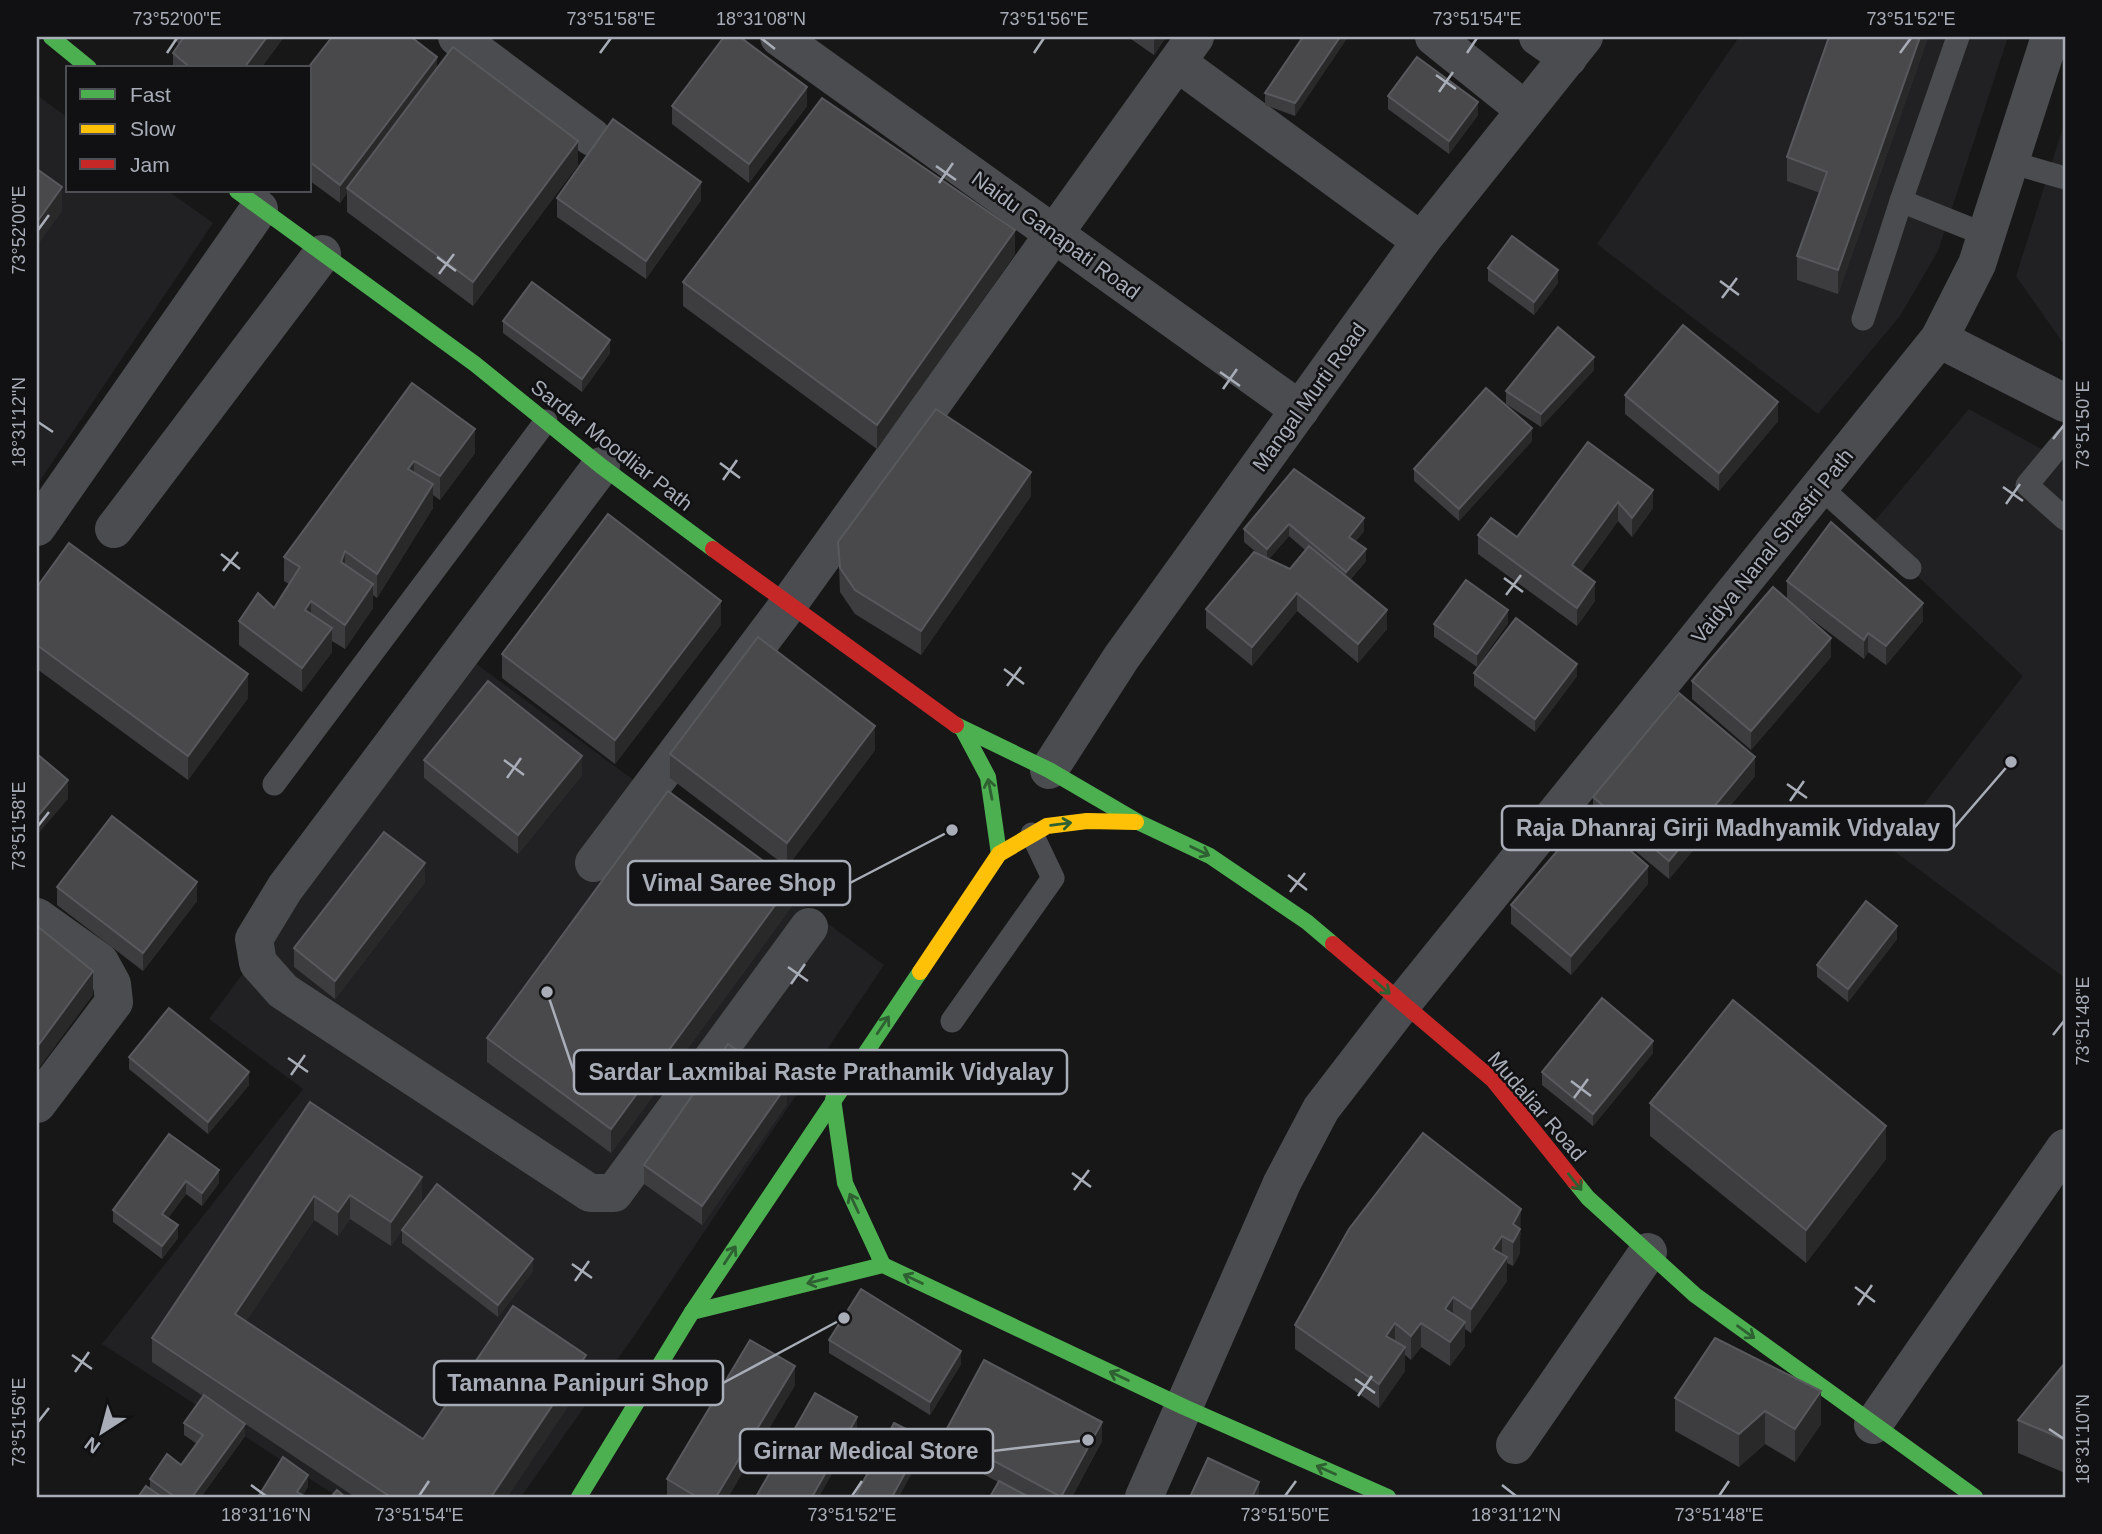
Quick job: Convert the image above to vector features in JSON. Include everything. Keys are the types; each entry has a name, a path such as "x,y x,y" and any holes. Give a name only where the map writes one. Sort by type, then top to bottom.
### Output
{"street":[{"path":"51,37 87,66"},
{"path":"457,37 592,137"},
{"name":"Naidu Ganapati Road","path":"779,37 1300,410"},
{"path":"1434,37 1525,110"},
{"name":"Vaidya Nanal Shastri Path","path":"1144,1497 1282,1183 1321,1109 1402,1004 1939,339 1977,264 2050,37"},
{"name":"Mangal Murti Road","path":"1049,769 1121,658 1421,241 1525,110 1563,44"},
{"path":"594,863 788,605 1186,50 1421,241"},
{"path":"37,527 248,200"},
{"name":"Sardar Moodliar Path","path":"248,200 475,364 601,466 788,605 963,730 1049,769"},
{"path":"114,528 322,254"},
{"path":"1939,339 2065,403"},
{"path":"601,466 285,888 254,939 258,963 283,991 590,1193 614,1193 809,927"},
{"name":"Sardar Moodliar Path","path":"963,730 988,776 999,854"},
{"name":"Mudaliar Road","path":"1049,769 1138,822 1210,856 1307,922 1493,1080 1588,1198 1695,1295 1975,1497"},
{"path":"579,1497 692,1312 999,854 1046,826 1087,821 1138,822"},
{"path":"37,917 100,962 112,984 114,1002 37,1104"},
{"path":"833,1099 845,1183 883,1265"},
{"path":"1873,1425 2065,1147"},
{"path":"1515,1445 1648,1252"},
{"path":"692,1312 883,1265 1184,1407 1388,1497"}],"lane":[{"path":"1863,319 1958,37"},
{"path":"2010,162 2065,178"},
{"path":"1902,201 1986,235"},
{"path":"274,783 546,421"},
{"path":"2065,439 2027,485 2065,519"},
{"path":"1820,487 1910,568"},
{"path":"952,1021 1053,877 1032,834"}],"shaded area":[{"path":"1739,37 2008,37 1938,251 1900,316 1818,414 1597,244"},
{"path":"37,95 66,117 66,192 169,192 213,223 37,485"},
{"path":"2065,121 2065,346 2016,276"},
{"path":"1969,409 2065,462 2065,978 1890,848 2023,676 1868,529"},
{"path":"475,663 884,965 636,1333 521,1497 338,1497 102,1344 303,1089 209,1019"}],"building":[{"path":"184,37 267,37 245,66 189,66 173,53"},
{"path":"332,37 411,37 437,57 340,185 312,164 312,66 310,66"},
{"path":"724,37 740,37 807,87 749,164 672,106"},
{"path":"1303,37 1340,37 1295,103 1265,93"},
{"path":"1829,37 1920,37 1838,270 1797,256 1827,172 1787,157"},
{"path":"453,47 578,141 473,282 347,188"},
{"path":"1417,57 1478,102 1449,141 1388,96"},
{"path":"822,98 1015,230 877,425 683,282"},
{"path":"613,119 701,182 646,261 557,198"},
{"path":"37,169 62,187 37,222"},
{"path":"1512,236 1558,270 1534,302 1488,268"},
{"path":"532,282 610,340 582,379 503,321"},
{"path":"1683,325 1778,402 1719,473 1625,395"},
{"path":"1558,327 1594,357 1541,414 1506,391"},
{"path":"412,383 475,429 440,476 414,461 408,469 433,484 377,574 345,551 341,562 373,584 345,625 311,601 305,610 332,628 302,668 239,621 258,593 274,608 300,567 284,557"},
{"path":"1486,388 1532,428 1459,509 1414,469"},
{"path":"936,409 1031,472 921,631 855,590 840,568 838,542"},
{"path":"1588,442 1653,490 1632,518 1618,502 1572,565 1595,582 1577,608 1478,535 1491,518 1517,537"},
{"path":"1294,469 1364,518 1349,537 1366,549 1346,572 1289,524 1267,549 1244,529"},
{"path":"608,514 721,601 615,740 502,654"},
{"path":"1831,522 1923,603 1886,646 1868,633 1864,640 1787,581"},
{"path":"69,543 248,674 188,756 37,645 37,587"},
{"path":"1309,546 1387,610 1358,644 1297,593 1252,647 1206,609 1254,552 1290,569"},
{"path":"1466,580 1508,610 1477,654 1434,624"},
{"path":"1773,587 1831,638 1751,731 1692,681"},
{"path":"1516,618 1577,664 1535,719 1474,673"},
{"path":"758,637 875,726 787,843 670,754"},
{"path":"488,681 582,756 518,835 424,760"},
{"path":"1679,693 1755,757 1669,861 1593,797"},
{"path":"37,754 68,780 37,817"},
{"path":"668,791 792,882 611,1129 487,1038"},
{"path":"1589,814 1648,866 1571,956 1511,905"},
{"path":"112,816 197,882 143,953 57,887"},
{"path":"384,832 425,863 335,981 294,948"},
{"path":"1866,901 1897,926 1848,989 1817,965"},
{"path":"37,926 93,971 37,1047"},
{"path":"1602,998 1653,1041 1593,1114 1542,1072"},
{"path":"1733,1000 1886,1126 1806,1230 1650,1103"},
{"path":"169,1008 249,1072 208,1122 129,1057"},
{"path":"728,1044 787,1085 702,1206 644,1165"},
{"path":"310,1102 422,1177 391,1222 350,1195 338,1212 314,1196 235,1314 423,1439 513,1306 586,1355 491,1497 388,1497 152,1338"},
{"path":"1423,1133 1521,1209 1513,1224 1520,1229 1513,1242 1502,1236 1493,1249 1507,1257 1471,1309 1453,1297 1445,1309 1465,1322 1450,1342 1421,1323 1411,1336 1395,1323 1386,1336 1405,1347 1379,1384 1295,1325 1349,1229"},
{"path":"169,1134 219,1170 202,1193 186,1181 162,1214 178,1225 162,1246 113,1210"},
{"path":"437,1184 533,1259 498,1305 402,1230"},
{"path":"861,1289 961,1351 930,1402 829,1340"},
{"path":"1715,1338 1821,1391 1795,1429 1765,1411 1739,1434 1675,1398"},
{"path":"750,1340 795,1366 716,1497 697,1497 667,1479"},
{"path":"984,1360 1102,1422 1061,1497 944,1434"},
{"path":"2065,1365 2065,1440 2018,1420"},
{"path":"815,1393 857,1417 812,1497 756,1497"},
{"path":"204,1395 245,1424 192,1497 175,1497 150,1479 167,1454 181,1465 203,1435 184,1423"},
{"path":"894,1423 924,1438 892,1497 855,1497"},
{"path":"283,1457 308,1475 297,1492 306,1497 258,1497"},
{"path":"1208,1458 1259,1482 1252,1497 1190,1497"},
{"path":"999,1481 1029,1497 990,1497"},
{"path":"146,1486 162,1497 138,1497"},
{"path":"337,1490 345,1497 331,1497"}],"traffic: fast":[{"path":"51,37 87,66"},
{"path":"238,192 475,364 601,466 713,549"},
{"path":"956,725 1049,770 1138,822 1210,856 1307,922 1333,944"},
{"path":"963,730 988,777 999,854"},
{"path":"579,1497 692,1312 920,972"},
{"path":"833,1099 845,1183 883,1265"},
{"path":"1575,1182 1588,1198 1695,1295 1975,1497"},
{"path":"692,1312 883,1265 1184,1407 1388,1497"}],"traffic: slow":[{"path":"920,972 999,854 1047,826 1087,821 1136,822"}],"traffic: jam":[{"path":"713,549 956,725"},
{"path":"1333,944 1493,1080 1575,1182"}],"place":[{"name":"Raja Dhanraj Girji Madhyamik Vidyalay","path":"2011,762"},
{"name":"Vimal Saree Shop","path":"952,830"},
{"name":"Sardar Laxmibai Raste Prathamik Vidyalay","path":"547,992"},
{"name":"Tamanna Panipuri Shop","path":"844,1318"},
{"name":"Girnar Medical Store","path":"1088,1440"}]}
